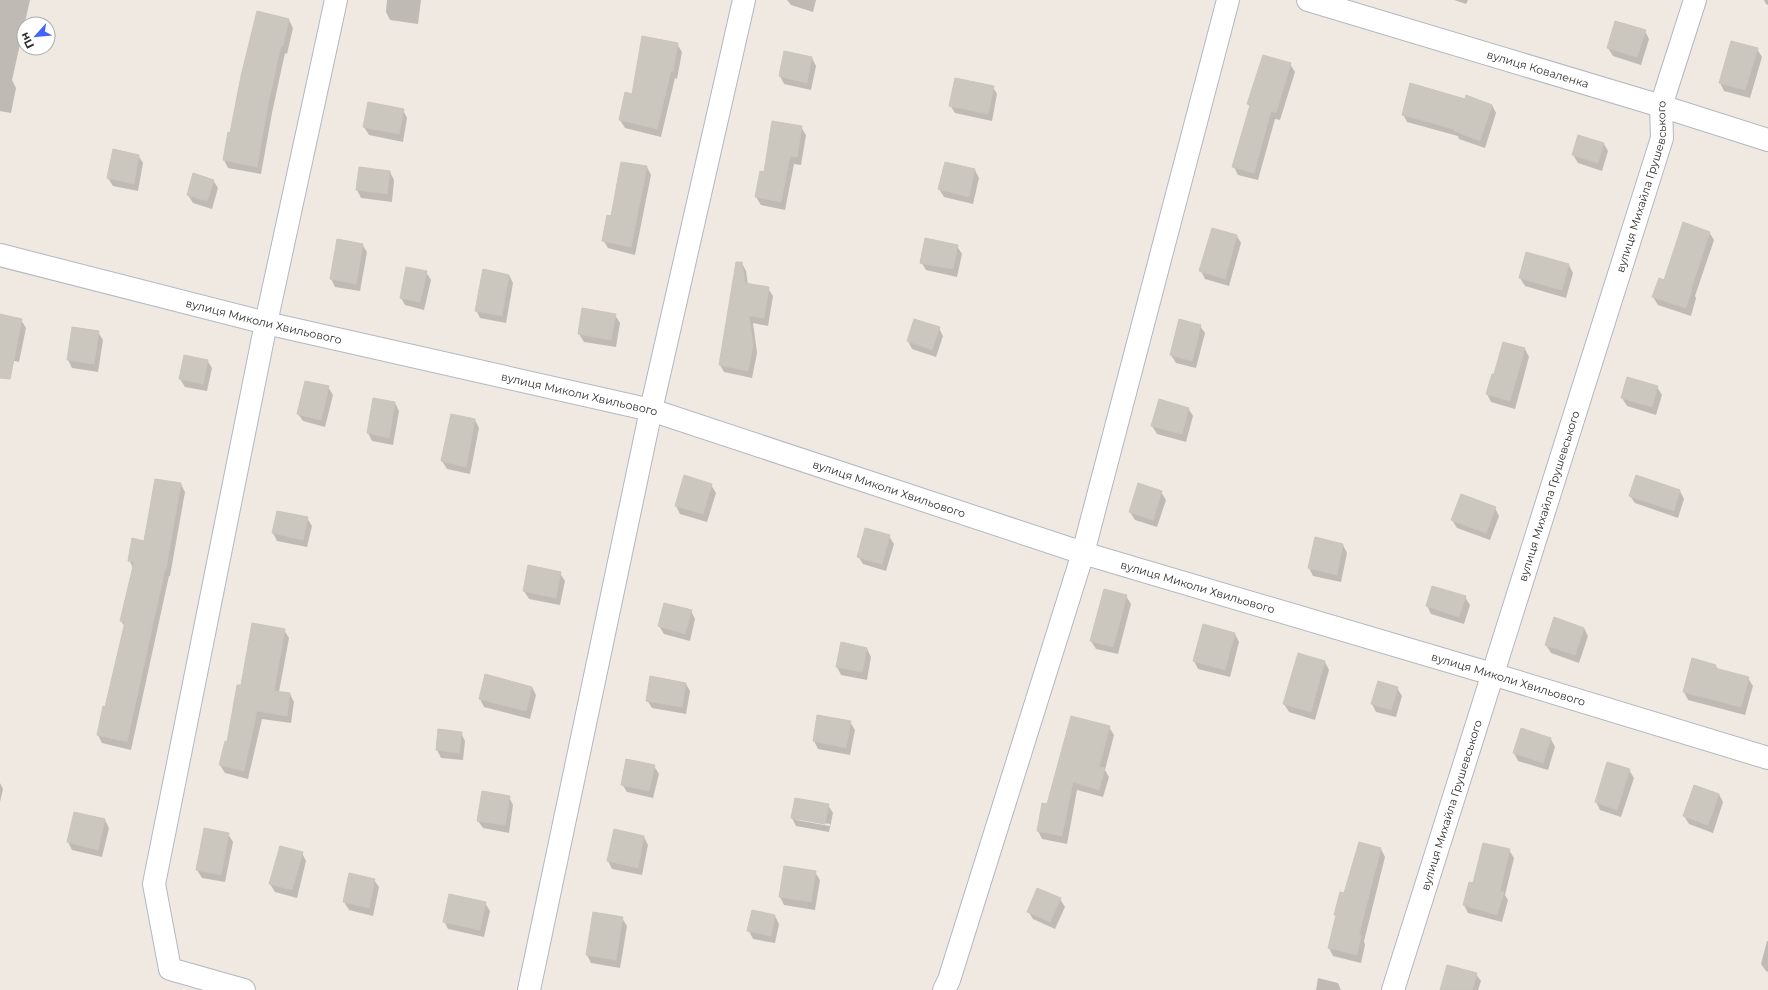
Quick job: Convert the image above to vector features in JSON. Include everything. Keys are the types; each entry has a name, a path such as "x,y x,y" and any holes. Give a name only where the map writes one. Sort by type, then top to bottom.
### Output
{"street":[{"path":"244,990 170,969 154,884 266,323 336,0"},
{"path":"528,990 651,410 744,0"},
{"path":"944,990 949,980 1083,553 1228,0"},
{"name":"вулиця Коваленка","path":"1308,0 1661,106 1768,140"},
{"name":"вулиця Михайла Грушевського","path":"1393,990 1662,138 1661,106 1695,0"},
{"name":"вулиця Миколи Хвильового","path":"0,255 266,323 651,410 1083,553 1492,674 1768,758"}],"building":[{"path":"257,11 289,19 283,46 281,46 268,104 257,167 223,160 228,132 230,133 241,76"},
{"path":"1615,21 1646,30 1637,57 1607,48"},
{"path":"642,36 678,43 673,71 671,71 657,129 619,120 625,92 632,94"},
{"path":"1731,41 1758,48 1745,90 1719,83"},
{"path":"784,51 812,57 807,83 779,76"},
{"path":"1263,55 1291,63 1276,113 1271,111 1254,173 1232,167 1250,105 1247,104"},
{"path":"955,78 994,86 988,114 949,106"},
{"path":"1410,83 1465,99 1466,95 1492,105 1480,141 1454,131 1454,129 1402,115"},
{"path":"368,102 404,109 399,134 363,127"},
{"path":"772,121 802,126 797,157 790,156 781,202 755,197 760,171 764,172"},
{"path":"1578,135 1604,143 1598,163 1572,155"},
{"path":"113,149 139,155 134,184 107,178"},
{"path":"621,162 647,166 631,247 602,241 607,215 611,216"},
{"path":"945,162 975,169 969,197 938,189"},
{"path":"359,167 390,171 387,194 356,190"},
{"path":"193,173 214,180 207,201 187,195"},
{"path":"1683,222 1710,232 1686,308 1652,297 1659,278 1664,280"},
{"path":"1212,228 1237,235 1225,279 1199,271"},
{"path":"925,238 958,245 953,269 920,263"},
{"path":"337,239 363,244 356,284 330,279"},
{"path":"1526,252 1569,264 1562,290 1519,278"},
{"path":"736,262 742,262 745,283 769,287 764,318 749,316 753,345 748,371 719,365"},
{"path":"406,267 427,271 420,302 400,298"},
{"path":"483,269 509,275 502,316 475,311"},
{"path":"582,308 616,314 611,340 578,334"},
{"path":"0,314 22,319 10,379 0,378"},
{"path":"914,319 940,327 932,350 907,341"},
{"path":"1179,319 1201,325 1192,361 1170,355"},
{"path":"72,327 99,331 94,364 67,360"},
{"path":"1503,342 1525,348 1510,401 1486,394 1492,374 1494,374"},
{"path":"184,355 208,360 203,384 179,379"},
{"path":"1627,377 1658,386 1652,407 1621,398"},
{"path":"305,381 329,386 321,420 297,414"},
{"path":"373,398 395,402 389,438 367,433"},
{"path":"1159,399 1189,408 1182,434 1151,426"},
{"path":"451,414 475,419 466,467 441,461"},
{"path":"684,475 712,484 703,514 675,506"},
{"path":"1636,475 1680,490 1674,511 1629,496"},
{"path":"155,479 181,483 166,569 127,742 97,735 125,622 120,621 134,562 128,561 132,538 144,541"},
{"path":"1138,483 1162,491 1153,520 1129,512"},
{"path":"1461,494 1496,507 1486,533 1451,520"},
{"path":"277,511 308,517 303,540 272,533"},
{"path":"865,528 890,535 882,564 857,557"},
{"path":"1315,537 1343,544 1337,575 1308,568"},
{"path":"528,565 561,572 556,598 523,591"},
{"path":"1432,586 1466,596 1459,617 1426,606"},
{"path":"1104,589 1127,595 1113,647 1090,641"},
{"path":"664,603 692,610 685,634 658,626"},
{"path":"1554,617 1584,628 1575,655 1545,645"},
{"path":"252,623 285,629 274,691 290,693 287,716 257,711 244,771 219,765 225,741 227,742 237,685 241,685"},
{"path":"1203,624 1235,633 1225,670 1193,661"},
{"path":"841,642 867,648 862,672 836,667"},
{"path":"1298,653 1325,661 1311,712 1283,704"},
{"path":"1692,658 1716,665 1715,668 1749,677 1741,707 1683,692"},
{"path":"485,674 532,687 526,711 479,699"},
{"path":"650,676 686,683 682,707 646,701"},
{"path":"1378,681 1398,687 1391,710 1371,704"},
{"path":"817,715 851,721 846,748 813,741"},
{"path":"1071,716 1110,726 1099,767 1105,768 1099,790 1073,782 1062,836 1037,831 1042,803 1047,804"},
{"path":"1521,728 1551,738 1543,763 1513,753"},
{"path":"438,729 462,732 459,753 436,750"},
{"path":"626,759 655,765 649,791 621,785"},
{"path":"1607,762 1630,769 1617,810 1595,802"},
{"path":"1694,785 1719,794 1708,825 1683,816"},
{"path":"482,791 510,796 505,825 477,821"},
{"path":"795,798 829,804 825,824 791,818"},
{"path":"74,812 105,819 98,850 67,842"},
{"path":"204,828 229,833 221,875 196,870"},
{"path":"614,829 644,836 638,868 607,861"},
{"path":"1359,842 1381,848 1359,935 1361,936 1357,955 1328,948 1340,892 1344,893"},
{"path":"1483,843 1510,849 1500,891 1504,892 1497,915 1463,905 1469,882 1473,883"},
{"path":"280,846 303,852 292,890 269,884"},
{"path":"784,866 816,871 811,902 779,897"},
{"path":"349,873 375,879 369,908 343,902"},
{"path":"1037,888 1061,898 1050,922 1027,912"},
{"path":"449,894 486,902 480,930 443,922"},
{"path":"752,910 775,915 771,936 747,931"},
{"path":"593,912 623,917 616,960 586,955"},
{"path":"1447,965 1477,973 1472,990 1440,990"}]}
